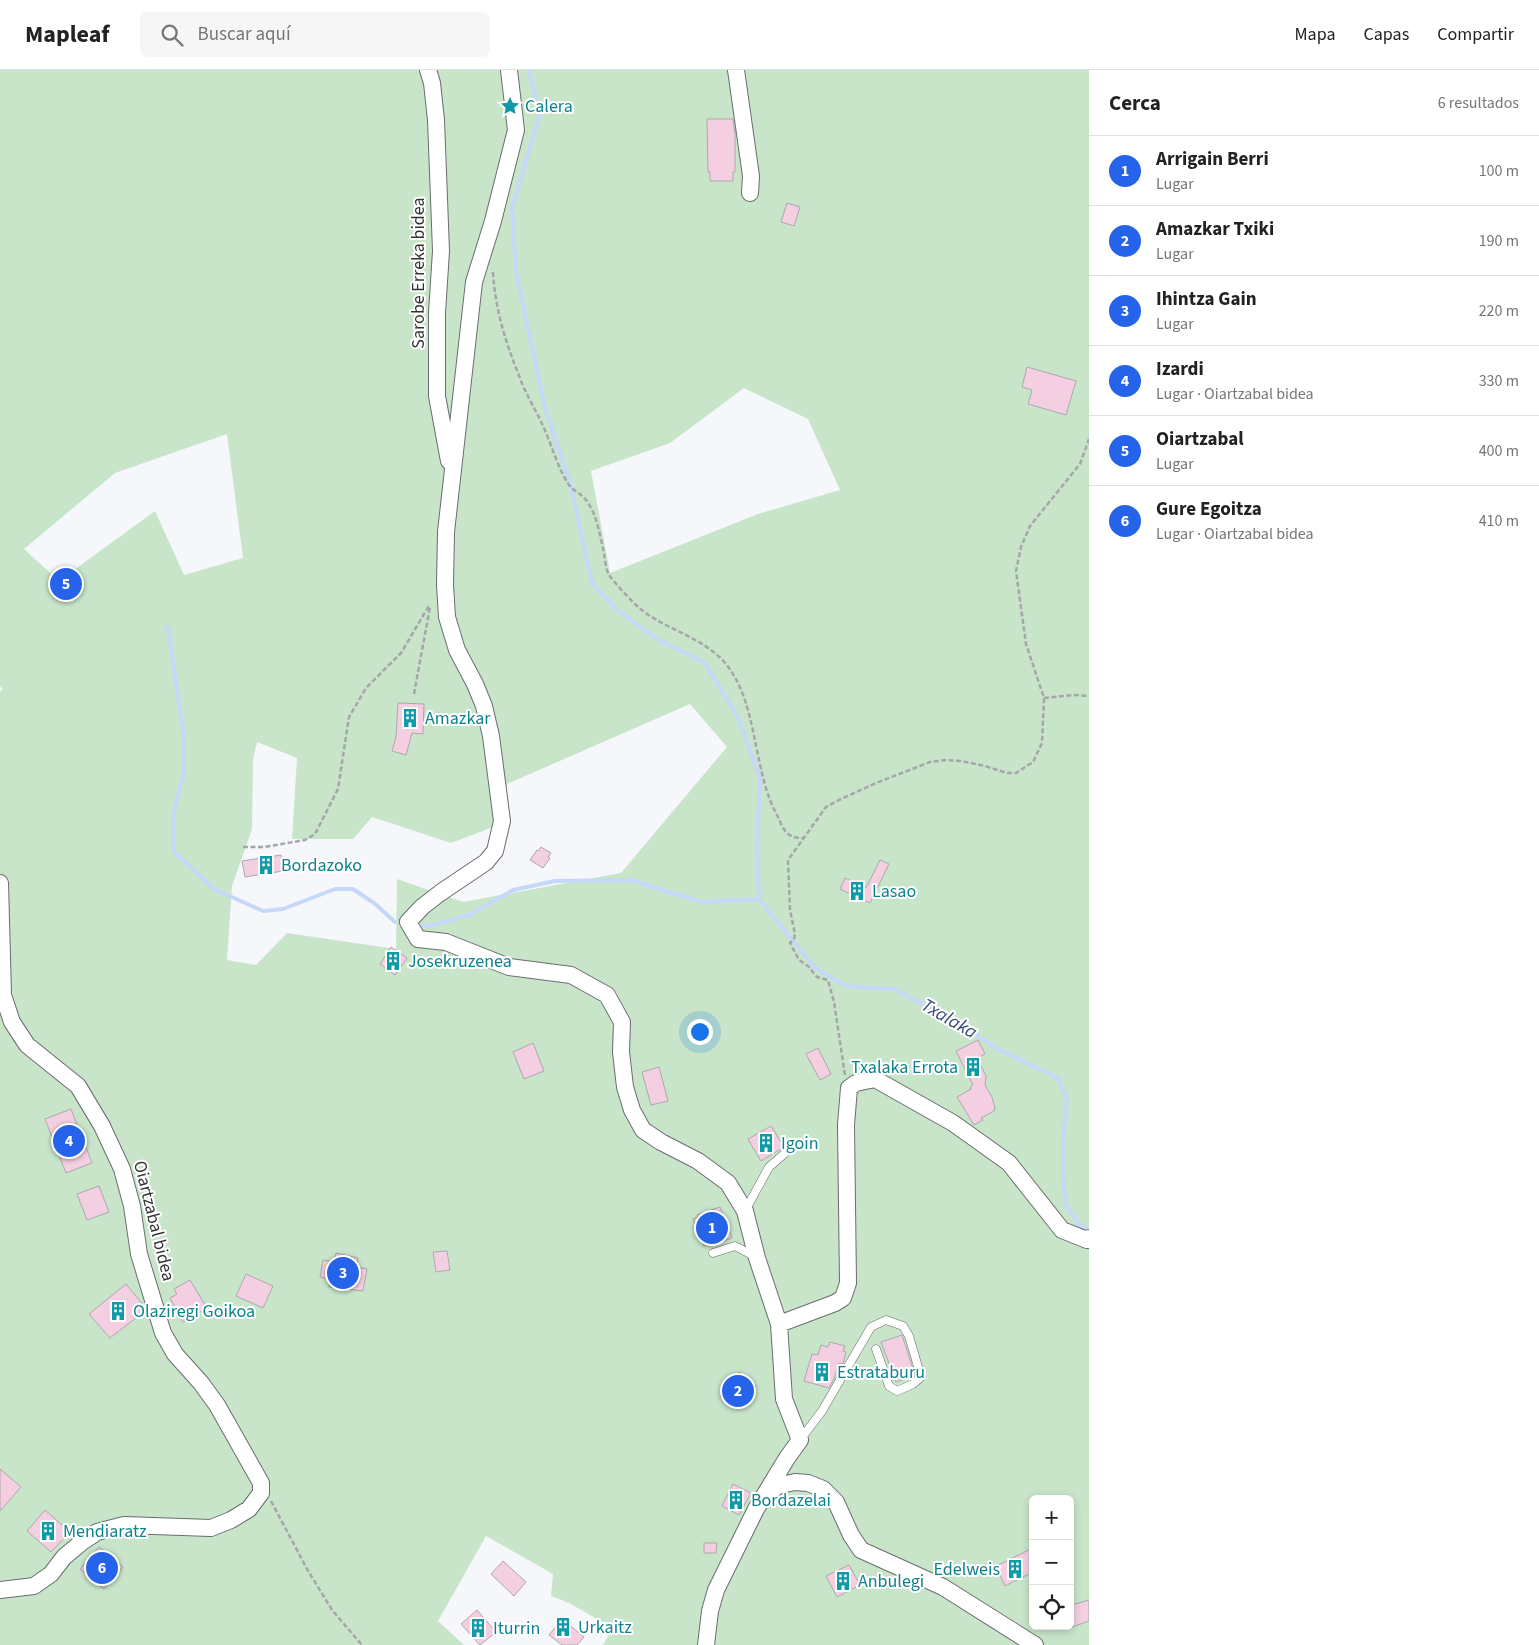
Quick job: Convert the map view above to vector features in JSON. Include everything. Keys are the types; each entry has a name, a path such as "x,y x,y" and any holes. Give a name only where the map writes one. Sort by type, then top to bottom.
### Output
{"street":[{"name":"Sarobe Erreka bidea","path":"428,70 432,83 436,120 441,250 437,312 437,396 453,476"},
{"path":"509,70 516,130 493,221 474,282 446,532 444,585 446,618 457,650 484,706 491,736 502,821 495,851 486,862 440,893 422,907 408,922 418,939 446,942 509,967 571,975 607,995 622,1022 621,1052 625,1087 632,1110 643,1130 661,1142 698,1161 728,1183 744,1211 779,1324 784,1399 800,1440 787,1458 752,1517 716,1590 710,1611 706,1645"},
{"path":"736,70 751,176 750,192"},
{"name":"Oiartzabal bidea","path":"0,883 3,995 12,1022 27,1045 78,1086 102,1126 122,1169 132,1206 139,1254 163,1332 174,1354 201,1383 217,1405 261,1483"},
{"path":"779,1324 819,1310 844,1298 848,1283 846,1126 849,1088 856,1083 875,1079 952,1123 1009,1163 1062,1230 1088,1240"},
{"path":"767,1493 780,1485 795,1482 808,1483 823,1489 836,1502 850,1535 861,1550 943,1587 1035,1645"},
{"path":"0,1590 34,1586 51,1574 64,1557 98,1532 124,1525 211,1528 231,1520 249,1508 261,1493 261,1483"}],"lane":[{"path":"744,1211 769,1167 784,1154"},
{"path":"713,1253 735,1246 757,1258"},
{"path":"800,1440 822,1411 871,1328 886,1320 902,1326 909,1336 921,1377 913,1384 897,1391 889,1386 876,1349"}],"path":[{"path":"493,265 494,294 499,316 520,379 544,427 559,467 571,488 586,499 601,538 609,575 642,610 654,619 680,631 710,650 725,663 738,683 743,696 772,806 787,834 797,838 804,838"},
{"path":"848,1096 834,1002 828,980 817,977 808,966 799,960 790,943 794,939 795,934 790,910 788,860 826,808 839,800 909,769 930,762 946,760 961,761 1007,773 1016,773 1033,762 1042,743 1044,698 1026,644 1016,571 1021,547 1030,526 1080,464 1089,439"},
{"path":"414,694 434,589 444,585"},
{"path":"243,847 264,847 305,840 315,834 338,789 349,716 366,688 401,653 430,604"},
{"path":"1044,698 1073,695 1089,696"},
{"path":"261,1483 307,1569 332,1610 362,1645"}],"green space":[{"path":"0,70 1089,70 1089,1645 603,1645 613,1628 569,1603 551,1596 553,1574 486,1536 438,1621 464,1645 0,1645 0,692 3,689 0,686","holes":["744,388 808,419 840,490 758,514 610,573 591,471 670,443","227,434 243,558 184,575 155,511 59,581 24,549 115,473","690,704 727,747 621,873 463,902 397,879 396,949 287,933 256,965 227,960 232,886 252,829 253,759 257,742 297,758 292,839 353,839 372,817 451,843 496,826 507,784"]}],"building":[{"path":"707,119 733,119 735,172 733,172 733,181 710,181 710,172 708,172"},
{"path":"787,203 800,207 794,226 781,222"},
{"path":"1027,367 1076,381 1066,415 1028,404 1032,390 1022,387"},
{"path":"73,568 81,593 58,600 51,575"},
{"name":"Amazkar","path":"398,703 424,704 423,734 412,733 406,755 392,751 396,737"},
{"path":"541,847 551,853 543,868 530,860"},
{"name":"Bordazoko","path":"281,855 282,861 288,860 289,870 245,877 242,861"},
{"path":"880,860 889,864 870,903 840,889 845,878 866,888"},
{"name":"Josekruzenea","path":"391,947 407,958 395,975 380,964"},
{"path":"978,1040 985,1054 977,1058 986,1076 985,1085 992,1097 995,1108 994,1111 981,1118 983,1120 974,1125 957,1097 971,1089 970,1087 973,1085 956,1051"},
{"path":"533,1043 544,1071 524,1079 513,1052"},
{"path":"818,1048 831,1074 820,1080 806,1054"},
{"path":"659,1067 668,1101 651,1105 642,1072"},
{"path":"71,1109 92,1163 66,1173 45,1119"},
{"name":"Igoin","path":"771,1126 784,1147 761,1161 748,1139"},
{"path":"99,1186 109,1212 87,1220 77,1194"},
{"path":"720,1207 732,1238 704,1246 693,1219 698,1217 697,1215"},
{"path":"447,1251 450,1270 436,1272 433,1252"},
{"path":"336,1253 358,1258 356,1267 367,1269 363,1291 329,1287 330,1279 320,1277 323,1260 334,1262"},
{"path":"246,1274 273,1286 263,1308 236,1296"},
{"name":"Olaziregi Goikoa","path":"190,1280 207,1308 183,1322 170,1298 177,1294 174,1289"},
{"name":"Olaziregi Goikoa","path":"126,1284 146,1310 110,1338 89,1314"},
{"path":"902,1335 915,1375 896,1382 881,1342"},
{"name":"Estrataburu","path":"830,1342 845,1346 843,1351 846,1352 843,1364 839,1363 829,1388 804,1381 812,1354 818,1355 821,1345 828,1347"},
{"path":"739,1372 756,1386 737,1409 720,1396"},
{"path":"0,1469 21,1487 0,1511"},
{"name":"Bordazelai","path":"733,1484 751,1493 739,1515 722,1506"},
{"name":"Mendiaratz","path":"45,1510 70,1532 51,1552 27,1531"},
{"path":"704,1543 717,1543 716,1553 704,1553"},
{"path":"99,1547 123,1567 104,1589 80,1569"},
{"name":"Edelweis","path":"1029,1550 1029,1574 1005,1586 996,1566"},
{"path":"503,1561 526,1582 514,1596 491,1574"},
{"name":"Anbulegi","path":"849,1565 860,1585 837,1597 826,1576"},
{"path":"1089,1600 1089,1621 1074,1626 1074,1604"},
{"name":"Iturrin","path":"477,1610 496,1632 480,1645 461,1624"},
{"name":"Urkaitz","path":"562,1619 584,1637 577,1645 562,1645 549,1635"}],"waterway":[{"name":"Txalaka","path":"529,70 540,115 512,207 516,272 545,408 570,483 592,583 617,610 657,639 704,662 738,717 760,778 757,846 759,899 815,968 846,986 894,989 959,1023 996,1048 1058,1078 1067,1099 1063,1141 1063,1178 1066,1206 1081,1226 1089,1231"},
{"path":"168,627 184,738 184,772 173,814 173,851 214,889 263,911 283,909 335,889 353,889 374,903 395,922"},
{"path":"423,926 469,915 513,890 555,881 632,880 703,902 759,899"}],"place":[{"name":"Calera","path":"510,106"},
{"name":"Oiartzabal","path":"66,584"},
{"name":"Amazkar","path":"410,718"},
{"name":"Bordazoko","path":"266,865"},
{"name":"Lasao","path":"857,891"},
{"name":"Josekruzenea","path":"393,961"},
{"name":"Txalaka Errota","path":"973,1067"},
{"name":"Izardi","path":"69,1141"},
{"name":"Igoin","path":"766,1143"},
{"name":"Arrigain Berri","path":"712,1228"},
{"name":"Ihintza Gain","path":"343,1273"},
{"name":"Olaziregi Goikoa","path":"118,1311"},
{"name":"Estrataburu","path":"822,1372"},
{"name":"Amazkar Txiki","path":"738,1391"},
{"name":"Bordazelai","path":"736,1500"},
{"name":"Mendiaratz","path":"48,1531"},
{"name":"Gure Egoitza","path":"102,1568"},
{"name":"Edelweis","path":"1015,1569"},
{"name":"Anbulegi","path":"843,1581"},
{"name":"Urkaitz","path":"563,1627"},
{"name":"Iturrin","path":"478,1628"}]}
